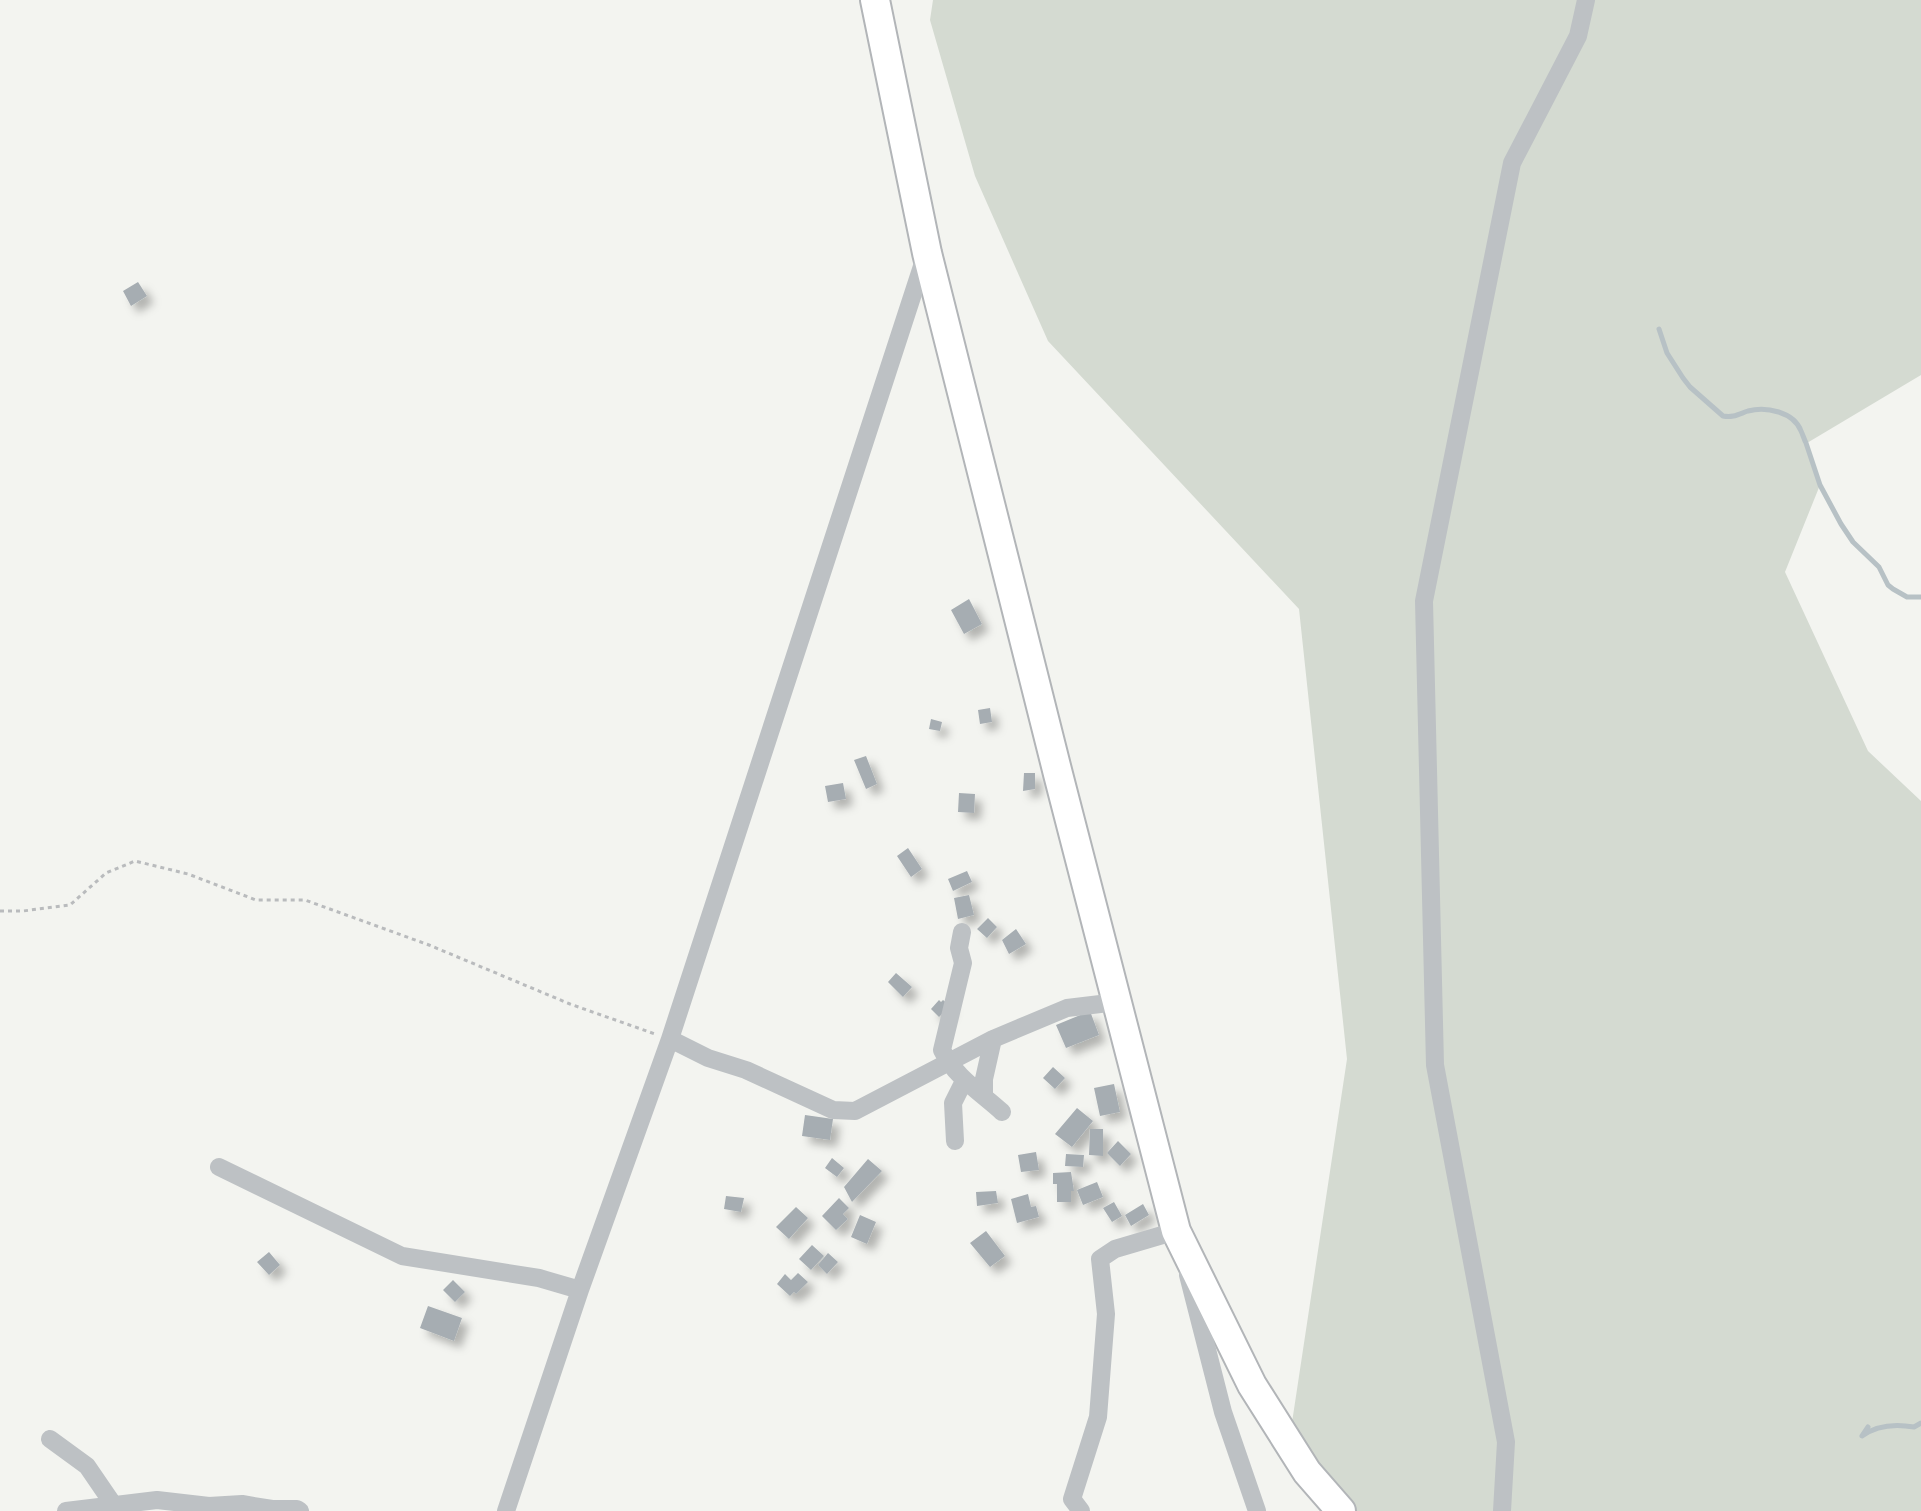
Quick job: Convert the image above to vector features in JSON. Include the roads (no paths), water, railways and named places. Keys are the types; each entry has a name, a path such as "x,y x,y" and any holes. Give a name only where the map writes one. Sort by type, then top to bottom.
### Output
{"highway":[{"path":"875,0 927,253 1176,1231 1252,1385 1307,1472 1341,1511"}],"street":[{"path":"1502,1511 1506,1442 1435,1065 1424,601 1512,163 1578,36 1586,0"},
{"path":"506,1511 580,1290 670,1039 927,253"},
{"path":"962,932 959,948 963,963 942,1050 964,1081 1002,1112"},
{"path":"670,1039 833,1110 855,1111 993,1039 1067,1008 1117,1002"},
{"path":"984,1095 984,1079 993,1039"},
{"path":"955,1141 953,1103 964,1081"},
{"path":"219,1167 402,1256 539,1278 580,1290"},
{"path":"1081,1511 1072,1499 1098,1417 1106,1314 1100,1259 1115,1249 1176,1231 1223,1412 1257,1511"},
{"path":"50,1439 87,1466 113,1504"},
{"path":"66,1511 157,1500 209,1506 242,1504 300,1511"}],"waterway":[{"path":"1659,329 1667,353 1683,378 1723,416 1763,409 1786,415 1797,424 1820,485 1853,542 1879,567 1888,585 1907,597 1921,597"},
{"path":"1868,1427 1862,1436 1881,1428 1914,1427 1921,1423"}]}
